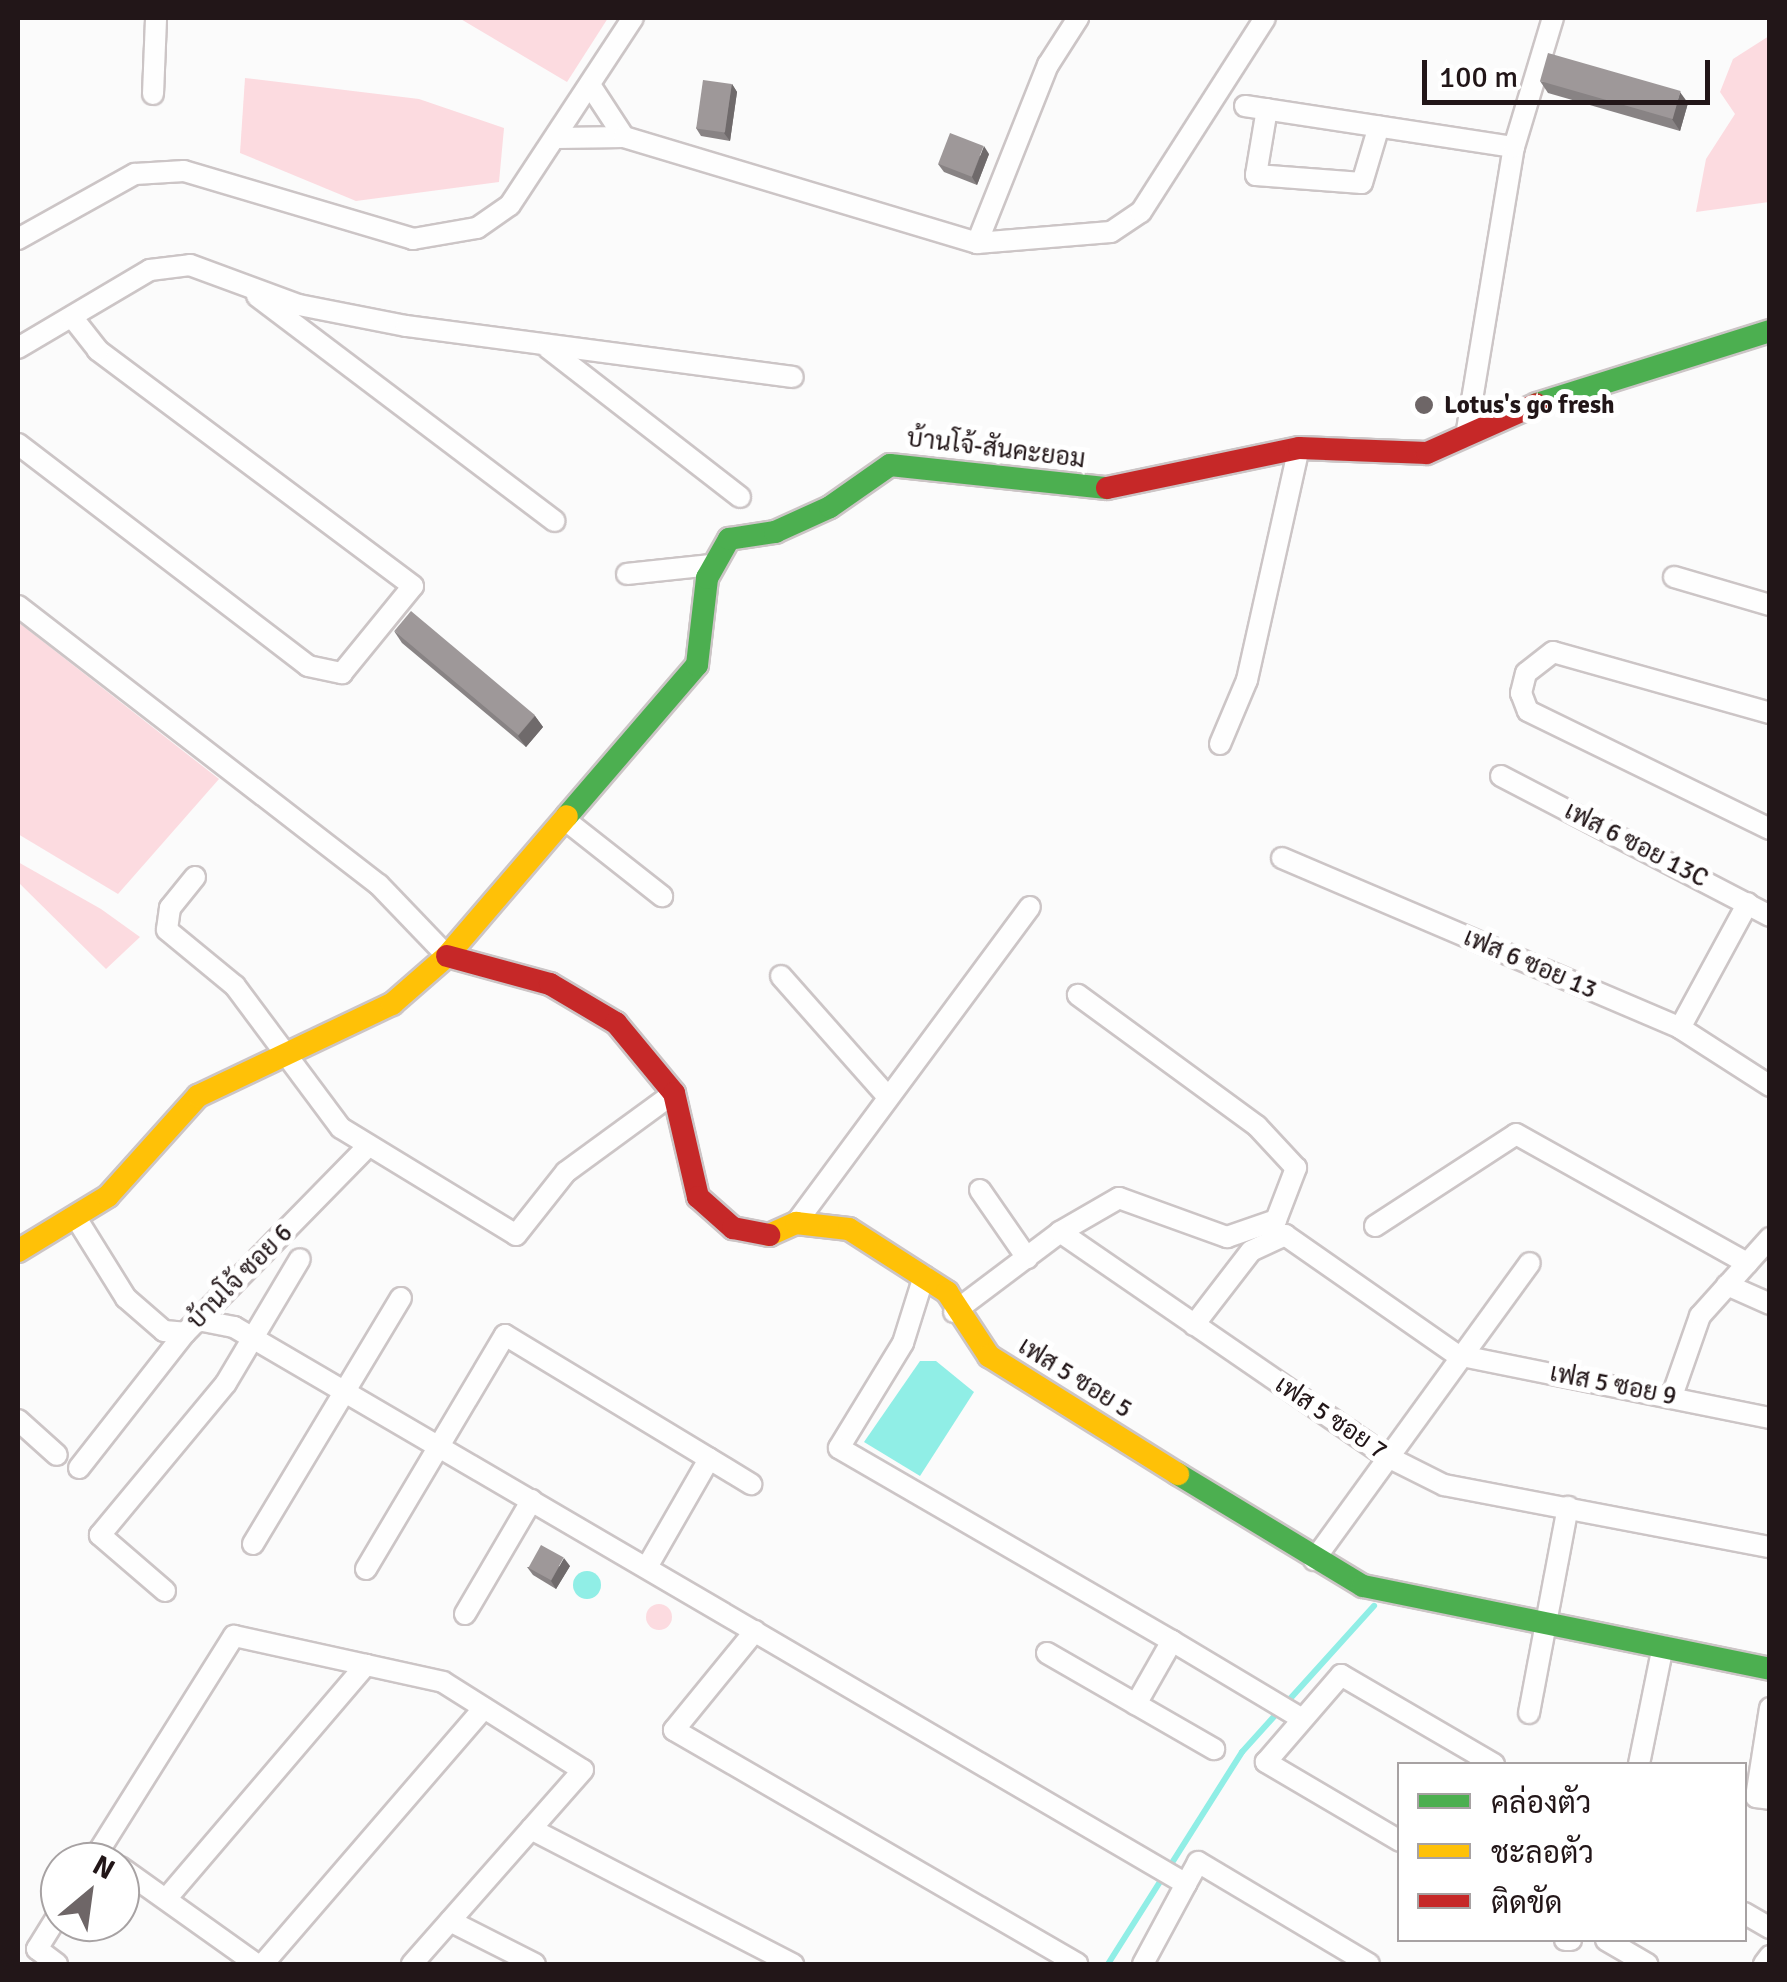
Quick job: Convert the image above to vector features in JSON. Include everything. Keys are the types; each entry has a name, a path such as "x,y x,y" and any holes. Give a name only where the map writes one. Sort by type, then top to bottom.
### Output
{"street":[{"path":"153,94 156,18"},
{"path":"18,238 135,174 184,171 413,239 478,228 510,205 634,18"},
{"path":"977,243 1048,65 1078,18"},
{"path":"556,138 624,137 977,243 1111,232 1141,212 1265,18"},
{"path":"1466,436 1514,147 1553,18"},
{"path":"590,85 624,137"},
{"path":"1245,106 1514,147"},
{"path":"1267,109 1256,175 1362,183 1379,126"},
{"path":"18,348 150,270 190,266 298,306 545,346 793,377"},
{"path":"235,280 555,522"},
{"path":"18,444 308,666 342,673 413,586 98,350 72,317"},
{"name":"บ้านโจ้-สันคะยอม","path":"711,565 728,539 775,532 830,507 890,465 1066,490 1140,486 1299,448 1428,453 1521,409 1770,331"},
{"path":"545,346 740,497"},
{"path":"1220,744 1247,680 1299,448"},
{"path":"18,1252 78,1221 198,1096 392,1004 446,956 697,666 711,565 628,574"},
{"path":"1674,578 1770,605"},
{"path":"18,606 378,884 446,956"},
{"path":"1770,713 1553,652 1526,673 1521,693 1528,711 1770,829"},
{"name":"เฟส 6 ซอย 13C","path":"1502,776 1770,916"},
{"path":"564,819 662,896"},
{"name":"เฟส 6 ซอย 13","path":"1282,858 1680,1028 1770,1086"},
{"path":"195,878 170,908 166,930 235,986 292,1052 341,1128 366,1148 516,1236 566,1172 674,1093"},
{"path":"1680,1028 1748,903"},
{"path":"796,1223 1030,907"},
{"name":"เฟส 5 ซอย 5","path":"446,956 584,1001 616,1023 674,1093 698,1197 733,1228 766,1237 796,1223 849,1229 948,1292 954,1312 989,1356 1314,1560 1363,1586 1770,1669"},
{"path":"781,976 887,1096"},
{"path":"954,1312 1060,1232 1119,1198 1226,1237 1276,1220 1296,1168 1257,1126 1078,995"},
{"path":"1375,1226 1516,1134 1747,1263"},
{"name":"บ้านโจ้ ซอย 6","path":"78,1221 126,1298 164,1331 185,1334 203,1320 366,1148"},
{"path":"980,1190 1027,1258"},
{"name":"เฟส 5 ซอย 7","path":"1060,1232 1386,1456 1444,1485 1770,1547"},
{"path":"1194,1325 1251,1252 1285,1235 1457,1356"},
{"path":"1672,1396 1685,1344 1726,1285 1770,1238"},
{"path":"165,1591 100,1535 226,1384 300,1259"},
{"path":"1314,1560 1457,1356 1530,1264"},
{"path":"924,1276 903,1343 839,1448 1299,1717"},
{"path":"1726,1285 1770,1304"},
{"path":"253,1544 402,1298"},
{"path":"203,1320 252,1337 1179,1880"},
{"path":"79,1468 185,1334"},
{"path":"366,1569 505,1335 751,1484"},
{"name":"เฟส 5 ซอย 9","path":"1457,1356 1770,1418"},
{"path":"18,1420 57,1455"},
{"path":"647,1568 709,1459"},
{"path":"465,1614 532,1500"},
{"path":"1530,1713 1568,1507"},
{"path":"755,1631 674,1730 1076,1964"},
{"path":"111,1842 234,1636 443,1682 583,1770 412,1964"},
{"path":"1136,1704 1172,1642"},
{"path":"1639,1762 1662,1646"},
{"path":"1047,1653 1214,1749"},
{"path":"166,1899 366,1664"},
{"path":"1397,1839 1266,1762 1299,1717 1341,1675 1491,1762"},
{"path":"140,1881 259,1964 484,1708"},
{"path":"1763,1798 1770,1708"},
{"path":"531,1829 792,1964"},
{"path":"1148,1963 1179,1880 1198,1862 1370,1964"},
{"path":"1747,1915 1770,1928"},
{"path":"450,1921 535,1964"},
{"path":"41,1942 37,1949 58,1964"},
{"path":"1609,1942 1647,1964"},
{"path":"1764,1964 1770,1956"}],"shaded area":[{"path":"459,18 608,18 567,82"},
{"path":"1769,36 1769,202 1696,212 1706,159 1735,114 1720,92 1733,59"},
{"path":"245,78 419,99 504,128 499,182 356,201 240,153"},
{"path":"18,622 219,779 118,894 18,834"},
{"path":"18,862 101,909 140,937 106,969 18,882"},
{"path":"659,1604 668,1608 672,1617 668,1626 659,1630 650,1626 646,1617 650,1608"}],"water":[{"path":"920,1361 936,1361 974,1392 920,1476 864,1442"},
{"path":"587,1571 597,1575 601,1585 597,1595 587,1599 577,1595 573,1585 577,1575"}],"building":[{"path":"1548,53 1681,91 1673,119 1540,81"},
{"path":"703,80 732,84 725,133 696,129"},
{"path":"950,133 984,146 972,177 938,164"},
{"path":"411,611 535,715 518,735 394,631"},
{"path":"541,1545 564,1558 551,1580 528,1568"}],"waterway":[{"path":"1108,1964 1242,1752 1374,1606"}],"traffic: fast":[{"path":"1537,404 1770,331"},
{"path":"567,816 697,665 707,578 729,539 775,532 830,507 890,465 1107,488"},
{"path":"1178,1474 1363,1586 1770,1669"}],"traffic: slow":[{"path":"18,1251 108,1196 198,1096 392,1004 447,956 567,816"},
{"path":"769,1235 796,1223 849,1229 947,1292 989,1356 1178,1474"}],"traffic: jam":[{"path":"1107,488 1299,448 1427,453 1537,404"},
{"path":"447,956 550,984 616,1023 674,1093 698,1197 733,1228 769,1235"}],"place":[{"name":"Lotus's go fresh","path":"1424,405"}]}
